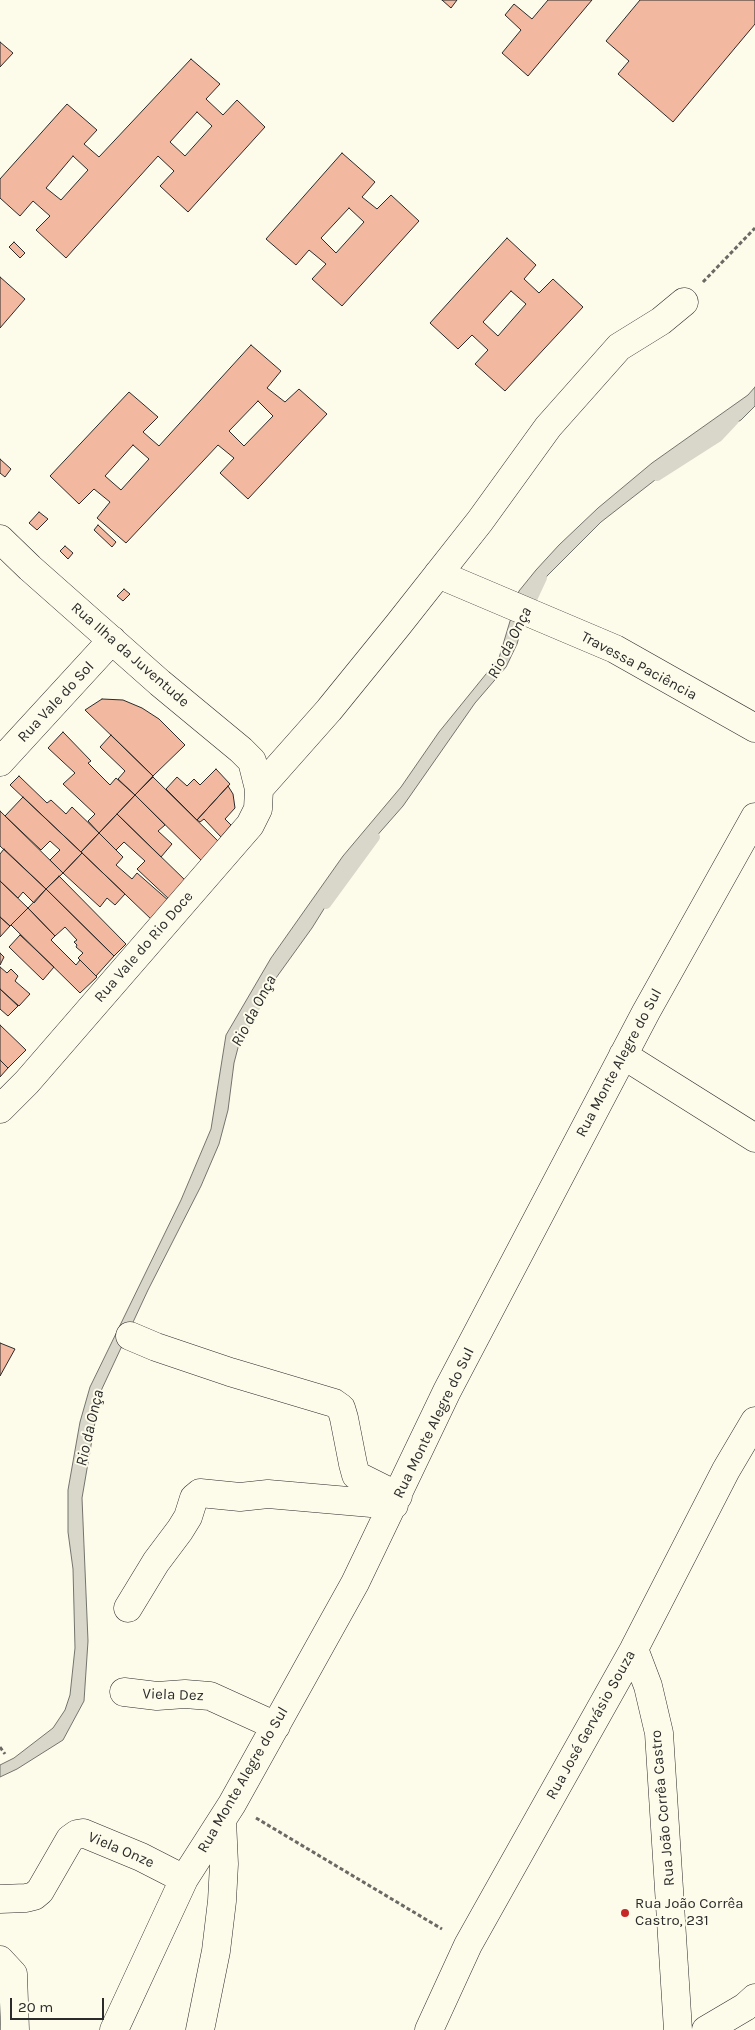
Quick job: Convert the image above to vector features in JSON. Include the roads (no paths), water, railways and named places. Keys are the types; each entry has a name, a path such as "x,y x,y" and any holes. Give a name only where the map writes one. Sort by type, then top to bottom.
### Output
{"street":[{"path":"258,781 329,710 480,521 548,427 619,346 636,334 661,321 684,302"},
{"name":"Rua Ilha da Juventude","path":"0,539 112,640 241,750 252,761 258,781"},
{"name":"Travessa Paciência","path":"438,574 615,649 755,728"},
{"name":"Rua Vale do Sol","path":"0,762 112,640"},
{"name":"Rua Vale do Rio Doce","path":"0,1109 27,1082 250,825 258,809 258,781"},
{"name":"Rua Monte Alegre do Sul","path":"114,2030 184,1879 227,1812 355,1583 447,1391 623,1055 692,927 755,817"},
{"path":"623,1055 755,1138"},
{"path":"130,1336 156,1347 230,1372 334,1403 341,1408 352,1464 356,1475 396,1500"},
{"name":"Rua José Gervásio Souza","path":"429,2030 468,1945 634,1648 726,1470 755,1421"},
{"path":"128,1608 156,1562 180,1530 188,1517 194,1498 200,1493 240,1497 268,1494 396,1500"},
{"name":"Rua João Corrêa Castro","path":"634,1648 648,1686 659,1733 678,2030"},
{"name":"Viela Dez","path":"124,1692 157,1696 185,1694 210,1696 276,1726"},
{"path":"200,2030 216,1951 222,1901 227,1812"},
{"name":"Viela Onze","path":"0,1899 34,1896 40,1891 70,1839 77,1834 83,1833 141,1856 184,1879"},
{"path":"0,1960 13,1974 15,2030"},
{"path":"706,2030 745,2007 755,1998"}],"water":[{"path":"755,387 755,406 741,420 709,438 601,522 547,576 530,598 517,644 506,667 475,703 403,806 352,864 312,928 245,1021 234,1063 228,1110 219,1144 201,1186 148,1290 100,1393 82,1498 88,1641 84,1701 63,1740 17,1769 0,1777 0,1765 14,1758 53,1728 65,1710 70,1695 75,1648 73,1569 68,1532 68,1490 80,1422 90,1387 181,1200 211,1129 226,1035 271,958 343,856 401,787 439,732 499,658 519,591 536,570 598,508 652,463 748,395"}],"waterway":[{"name":"Rio da Onça","path":"657,476 718,437 734,420"},
{"name":"Rio da Onça","path":"527,610 542,578"},
{"name":"Rio da Onça","path":"326,904 375,837"},
{"name":"Rio da Onça","path":"237,1040 260,998"}],"place":[{"name":"Rua João Corrêa Castro, 231","path":"625,1913"}]}
